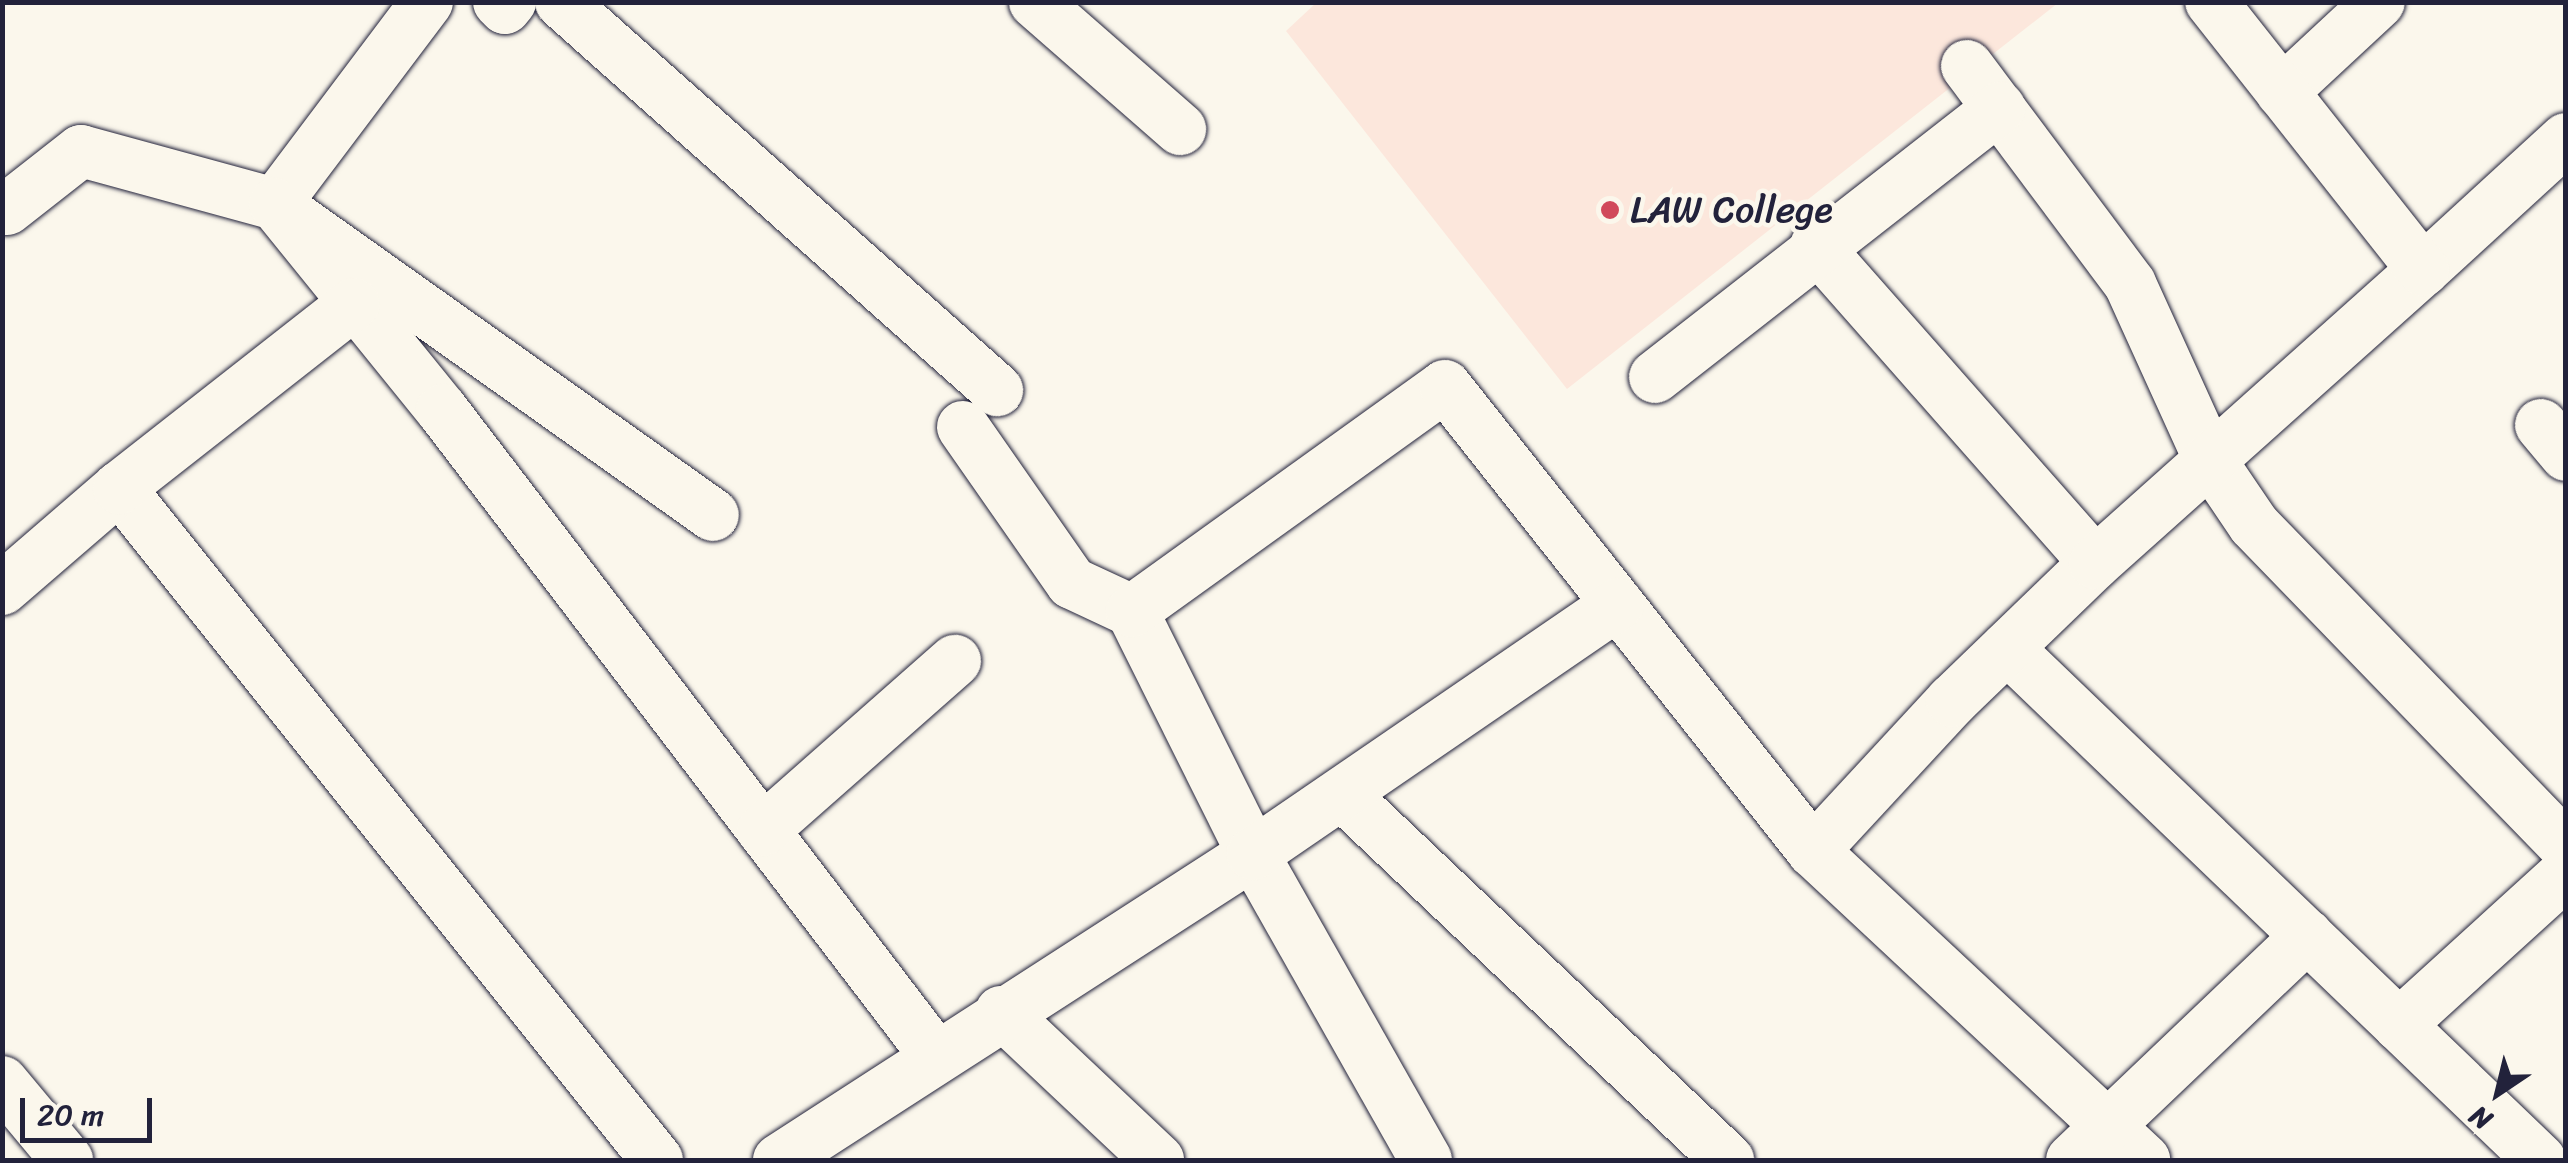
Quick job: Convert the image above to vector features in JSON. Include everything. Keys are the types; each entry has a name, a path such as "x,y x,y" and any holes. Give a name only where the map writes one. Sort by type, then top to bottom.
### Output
{"street":[{"path":"275,204 427,2"},
{"path":"499,2 505,8 510,2"},
{"path":"561,2 980,409 1072,583 1132,612 1253,854 1426,1160"},
{"path":"1036,2 1180,129"},
{"path":"2212,2 2423,270"},
{"path":"2282,92 2379,2"},
{"path":"1967,66 2130,284 2210,460 2254,524 2566,847"},
{"path":"1655,377 1816,246 1999,108"},
{"path":"1814,852 2007,648 2095,563 2566,139"},
{"path":"4,209 80,151 275,204 714,515"},
{"path":"275,204 935,1055"},
{"path":"1816,246 2095,563"},
{"path":"2,589 118,488 354,304"},
{"path":"1132,612 1446,386 1814,852 2108,1149 2307,936"},
{"path":"118,488 657,1160"},
{"path":"778,1160 935,1055 1343,795 1618,604"},
{"path":"2007,648 2540,1160"},
{"path":"763,830 955,661"},
{"path":"1343,795 1728,1160"},
{"path":"2399,1024 2566,873"},
{"path":"1002,1012 1158,1160"},
{"path":"2,1082 67,1160"}],"shaded area":[{"name":"LAW College","path":"1317,2 2058,3 1567,389 1286,31"}],"place":[{"name":"LAW College","path":"1610,210"}]}
